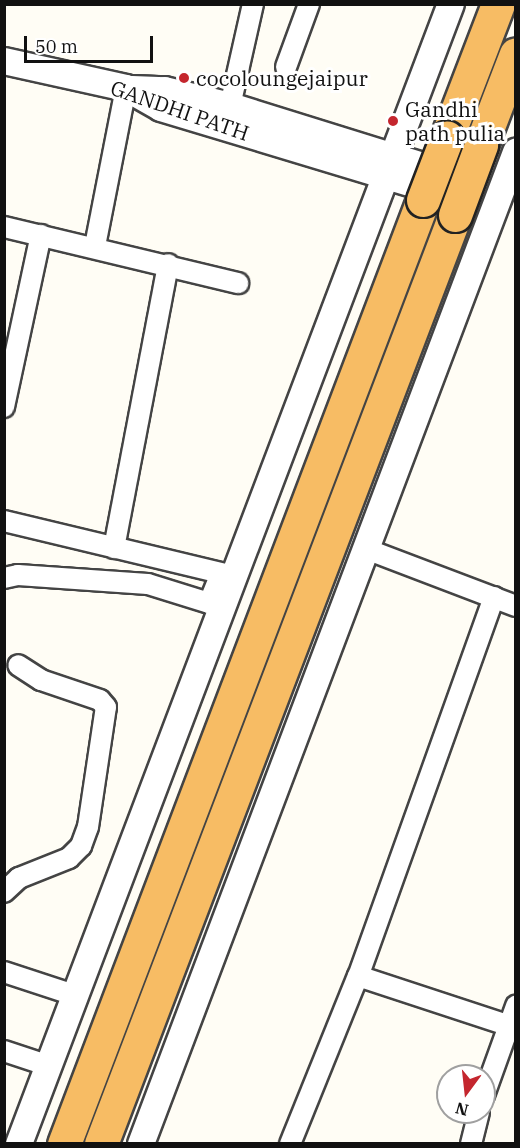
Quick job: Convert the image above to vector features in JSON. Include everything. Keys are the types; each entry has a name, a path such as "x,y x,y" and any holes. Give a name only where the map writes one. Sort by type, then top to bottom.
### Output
{"highway":[{"path":"64,1143 498,4"},
{"path":"101,1143 516,54"}],"street":[{"path":"230,106 253,4"},
{"path":"286,67 309,4"},
{"path":"19,1143 76,996 227,575 391,168 451,4"},
{"name":"GANDHI PATH","path":"4,61 126,88 161,108 391,168"},
{"path":"95,246 126,88 165,90 230,106 391,168 507,198"},
{"path":"141,1143 366,549 507,198 516,152"},
{"path":"4,227 95,246 238,283"},
{"path":"4,407 8,368 41,235"},
{"path":"114,548 168,264"},
{"path":"4,521 227,575"},
{"path":"366,549 516,606"},
{"path":"4,578 18,575 148,584 209,603 227,575"},
{"path":"291,1143 358,976 494,597"},
{"path":"4,892 19,878 69,858 81,846 88,827 106,707 100,700 41,680 18,665"},
{"path":"4,972 76,996"},
{"path":"358,976 507,1025"},
{"path":"494,1064 516,1006"},
{"path":"4,1051 49,1066"},
{"path":"471,1143 476,1124"}],"place":[{"name":"cocoloungejaipur","path":"184,78"},
{"name":"Gandhi path pulia","path":"393,121"}]}
